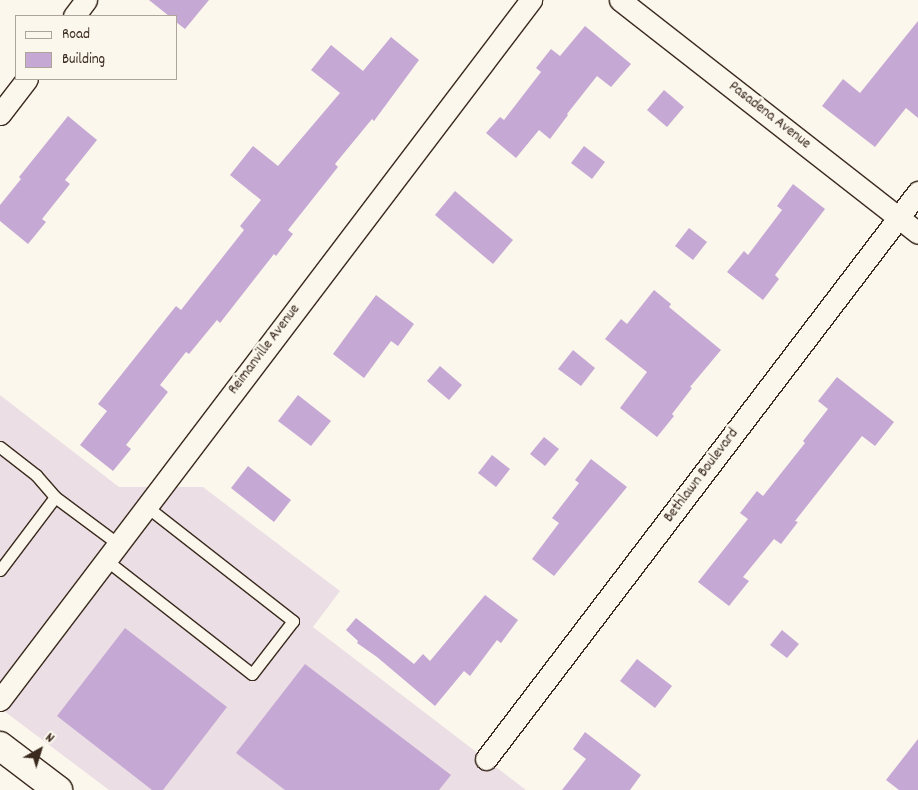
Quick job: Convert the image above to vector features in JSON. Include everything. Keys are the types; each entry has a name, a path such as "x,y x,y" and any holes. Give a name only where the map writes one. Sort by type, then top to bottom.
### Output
{"highway":[{"path":"0,746 58,790"}],"street":[{"path":"75,15 86,0"},
{"name":"Reimanville Avenue","path":"0,700 531,0"},
{"name":"Pasadena Avenue","path":"620,0 918,233"},
{"path":"0,114 26,80"},
{"name":"Bethlawn Boulevard","path":"486,759 918,192"}],"lane":[{"path":"0,448 36,475 54,497 112,552 252,674 293,621 146,506"},
{"path":"0,570 54,497"}],"shaded area":[{"path":"0,395 119,487 203,487 340,591 313,627 526,790 109,790 0,708"}],"building":[{"path":"149,0 209,0 185,29 178,24 178,15 168,15"},
{"path":"918,21 918,118 906,108 875,147 822,106 843,79 860,93"},
{"path":"585,26 631,64 611,87 597,76 550,139 539,130 516,158 486,133 500,117 504,120 541,72 536,68 551,49 560,56"},
{"path":"391,37 419,60 374,121 372,119 335,164 338,167 288,230 293,234 276,256 274,254 220,323 217,320 189,354 186,352 160,385 168,392 126,445 131,449 113,471 80,445 107,411 98,404 176,306 181,310 244,230 240,226 261,200 230,175 253,146 278,166 340,93 311,70 331,45 363,71"},
{"path":"664,90 684,107 667,127 647,110"},
{"path":"68,116 97,140 65,180 70,184 42,219 46,222 28,244 0,221 0,205 21,179 19,177"},
{"path":"584,146 605,162 592,179 571,163"},
{"path":"793,184 825,209 775,275 779,279 763,300 727,272 744,251 748,255 782,210 777,206"},
{"path":"455,191 513,240 493,264 435,215"},
{"path":"689,228 707,242 693,260 675,246"},
{"path":"654,290 671,304 669,307 721,350 690,387 692,388 672,414 674,416 657,437 620,408 647,372 605,339 621,319 627,324"},
{"path":"376,295 414,324 398,346 391,341 364,378 333,354"},
{"path":"573,350 595,368 581,386 558,369"},
{"path":"440,366 462,385 449,400 427,381"},
{"path":"837,377 894,422 875,446 862,436 795,521 798,522 781,544 774,539 743,577 749,581 729,606 698,582 748,519 740,513 757,491 763,496 805,443 803,441 828,409 818,401"},
{"path":"298,395 331,421 311,446 278,421"},
{"path":"544,437 559,449 545,466 530,454"},
{"path":"492,455 510,469 496,487 478,473"},
{"path":"591,459 627,487 554,576 532,559 559,523 552,518 579,483 575,480"},
{"path":"248,466 291,500 274,522 231,488"},
{"path":"485,595 518,620 501,643 497,640 470,676 464,671 435,706 377,657 357,643 358,641 346,630 356,618 414,664 423,654 430,661"},
{"path":"125,628 227,707 163,790 152,790 57,716"},
{"path":"782,630 799,644 787,658 770,645"},
{"path":"637,659 672,686 655,708 620,681"},
{"path":"305,664 451,775 439,790 285,790 236,753"},
{"path":"585,732 641,775 630,790 562,790 586,759 573,749"},
{"path":"918,739 918,790 899,790 886,780"}]}
